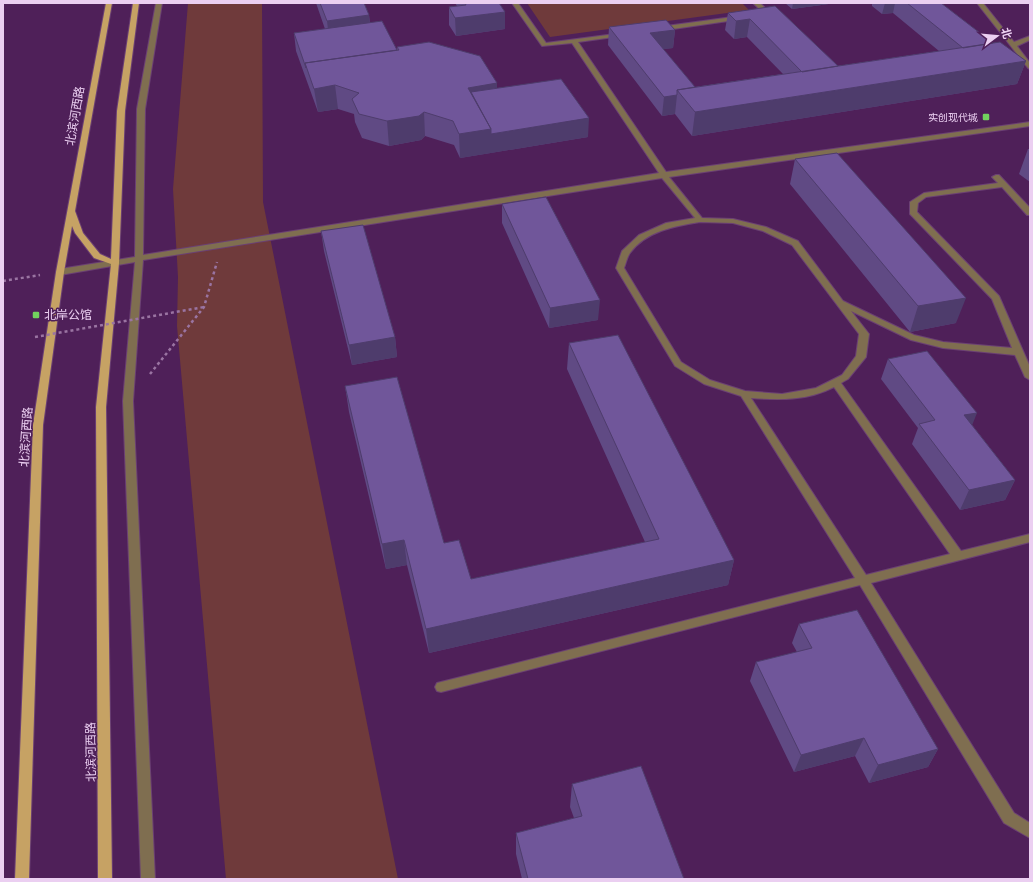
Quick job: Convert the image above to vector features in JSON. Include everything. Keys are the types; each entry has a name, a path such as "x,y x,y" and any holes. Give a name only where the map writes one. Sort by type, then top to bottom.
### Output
{"main road":[{"name":"北滨河西路","path":"22,879 38,425 60,272 109,3"},
{"name":"北滨河西路","path":"105,879 101,407 114,263 120,111 136,3"},
{"path":"71,211 79,234 97,256 114,263"}],"street":[{"path":"148,879 128,401 139,259 141,109 159,3"},
{"path":"516,3 544,45 628,33"},
{"path":"756,3 768,14 760,15"},
{"path":"980,3 1030,67"},
{"path":"651,30 744,17"},
{"path":"1013,45 1030,38"},
{"path":"574,41 664,175 700,220"},
{"path":"60,272 223,244 664,175 1030,124"},
{"path":"996,177 1030,214"},
{"path":"1003,185 924,195 914,202 913,212 996,298 1030,377"},
{"path":"700,220 733,221 766,229 795,243 864,334 861,357 845,377 818,391 782,397 744,394 707,382 678,364 620,268 625,253 642,236 669,225 700,220"},
{"path":"840,302 911,337 943,345 1019,352"},
{"path":"835,382 958,556"},
{"path":"744,394 863,580 1009,818 1030,831"},
{"path":"441,687 1030,538"}],"path":[{"path":"128,401 204,307 223,244"},
{"path":"3,281 60,272"},
{"path":"35,337 204,307"}],"shaded area":[{"path":"188,3 262,3 263,202 398,879 226,879 177,326 178,277 173,189"},
{"path":"527,3 742,3 749,10 550,37"}],"building":[{"path":"320,3 364,3 369,15 327,21"},
{"path":"465,3 499,3 505,12 455,18 449,7 466,5"},
{"path":"907,3 941,3 993,43 963,48"},
{"path":"775,6 838,66 802,72 750,19 736,21 728,13"},
{"path":"666,20 675,30 650,33 695,87 677,90 677,95 664,97 609,27"},
{"path":"382,21 397,50 305,63 306,68 294,33"},
{"path":"429,42 480,56 497,83 468,88 491,129 459,134 453,121 424,112 419,116 387,121 359,114 352,99 359,93 335,85 314,89 305,63 399,50 397,47"},
{"path":"1000,42 1026,61 695,112 677,90"},
{"path":"561,79 589,118 491,134 491,129 471,92"},
{"path":"837,153 966,298 918,306 795,159"},
{"path":"546,197 600,300 550,308 502,204"},
{"path":"363,225 395,337 349,345 321,231"},
{"path":"618,335 734,560 426,629 404,540 382,544 345,386 397,377 444,543 459,540 471,579 659,539 569,343"},
{"path":"927,351 977,413 964,415 1015,480 969,490 919,424 935,420 888,359"},
{"path":"857,610 938,749 878,765 864,738 801,755 756,662 812,648 799,624"},
{"path":"641,766 684,879 528,879 516,833 582,816 572,784"}],"place":[{"name":"实创现代城","path":"986,117"},
{"name":"北岸公馆","path":"36,315"}]}
